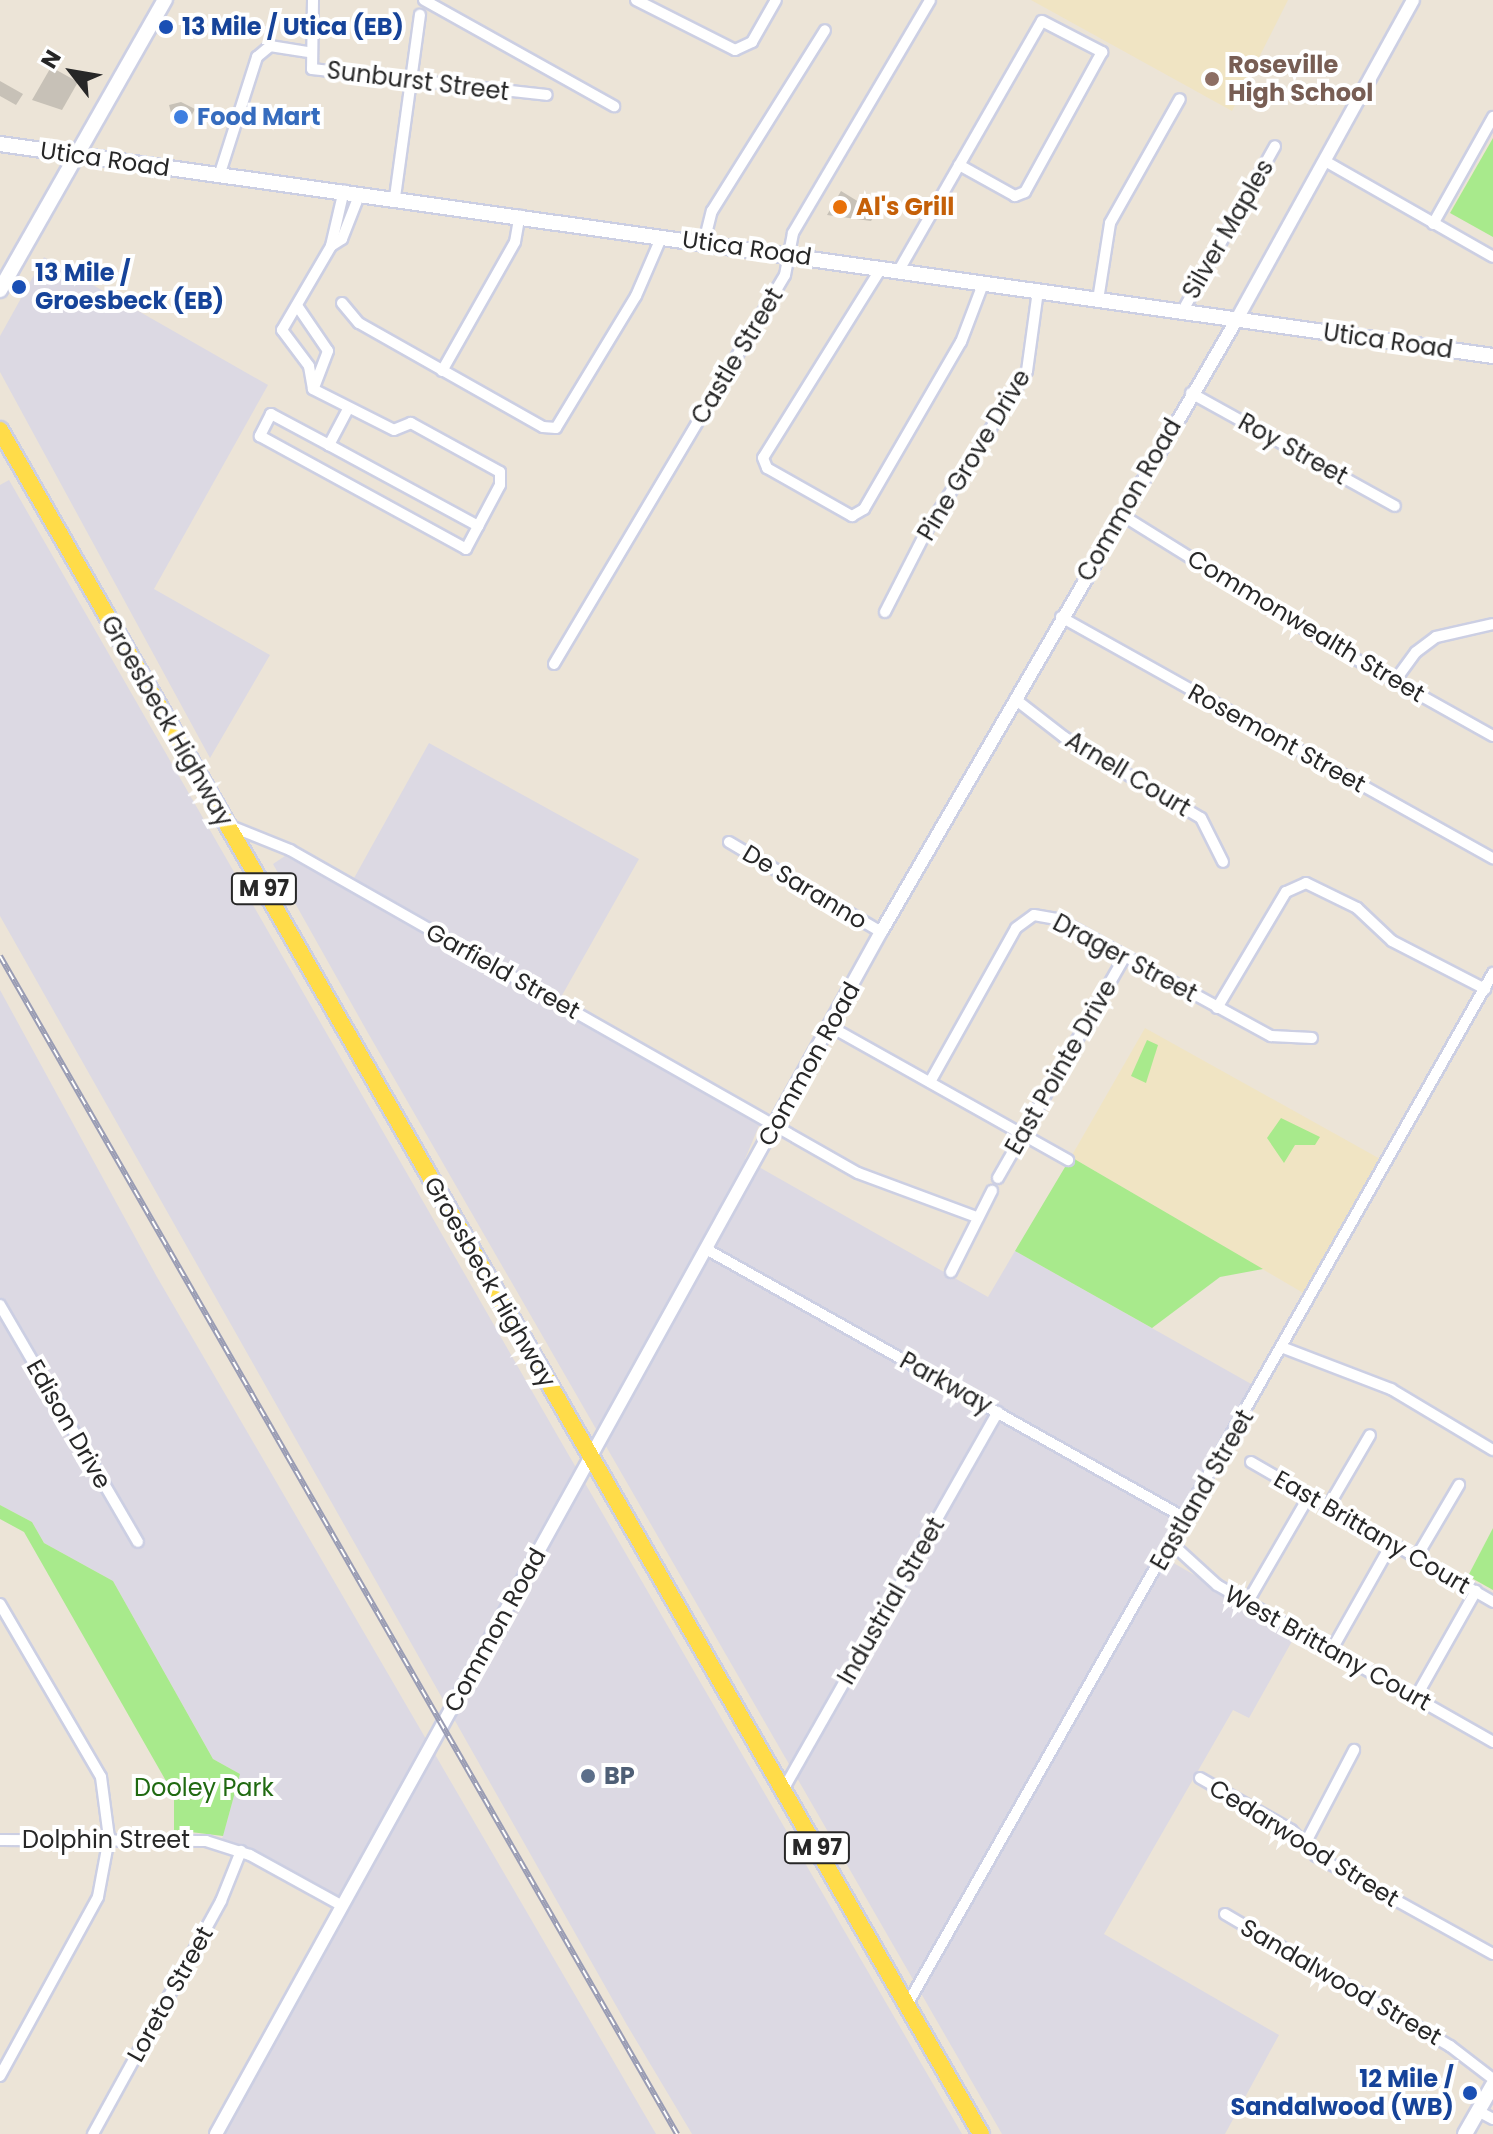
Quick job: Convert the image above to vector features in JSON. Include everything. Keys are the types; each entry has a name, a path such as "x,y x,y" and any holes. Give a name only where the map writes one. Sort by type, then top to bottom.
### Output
{"main road":[{"path":"0,290 165,0"},
{"name":"Utica Road","path":"0,144 395,197 789,253 880,270 1493,356"},
{"name":"Groesbeck Highway","path":"0,430 981,2134"},
{"path":"1465,2134 1493,2082"}],"street":[{"name":"Sunburst Street","path":"313,0 309,52 312,69 409,83 547,95"},
{"path":"424,0 614,106"},
{"path":"636,0 735,50 752,42 776,0"},
{"name":"Castle Street","path":"554,664 785,275 793,233 930,0"},
{"name":"Common Road","path":"216,2134 881,932 1120,514 1237,319 1413,0"},
{"path":"395,197 420,15"},
{"path":"898,272 959,165 1042,21 1102,52 1025,192 1015,196 959,165"},
{"path":"704,242 712,211 825,30"},
{"path":"220,173 257,57 270,46 309,52"},
{"path":"1098,300 1110,223 1180,99"},
{"path":"1433,224 1493,117"},
{"name":"Silver Maples","path":"1182,312 1275,146"},
{"path":"1325,161 1493,257"},
{"path":"313,389 309,366 282,330 331,246 344,190"},
{"path":"331,246 342,239 360,193"},
{"path":"442,371 515,242 520,215"},
{"path":"342,303 359,323 543,427 556,428 636,296 662,236"},
{"path":"880,270 763,458 767,468 852,516 864,509 965,335 983,284"},
{"name":"Pine Grove Drive","path":"885,612 928,528 1027,371 1038,291"},
{"path":"298,307 328,351 313,389"},
{"path":"313,389 394,430 411,423 500,472 500,485 466,549 260,436 271,414 478,526"},
{"name":"Roy Street","path":"1191,393 1395,506"},
{"path":"329,445 348,409"},
{"name":"Commonwealth Street","path":"1120,514 1394,682 1493,736"},
{"name":"Rosemont Street","path":"1061,617 1493,858"},
{"path":"1394,682 1416,652 1436,637 1493,624"},
{"name":"Arnell Court","path":"1015,699 1064,737 1201,818 1223,862"},
{"name":"Garfield Street","path":"227,824 290,850 858,1173 976,1217"},
{"name":"De Saranno","path":"729,842 881,932"},
{"path":"1217,1008 1286,892 1306,883 1357,908 1392,941 1485,989"},
{"name":"Drager Street","path":"930,1082 1027,918 1057,919 1271,1036 1312,1038"},
{"name":"East Pointe Drive","path":"998,1178 1125,956"},
{"name":"Eastland Street","path":"907,2005 1284,1348 1493,973"},
{"path":"831,1027 1068,1160"},
{"path":"951,1272 976,1217 992,1191"},
{"name":"Parkway","path":"706,1249 1185,1518"},
{"name":"Edison Drive","path":"0,1305 138,1542"},
{"path":"1284,1348 1391,1389 1493,1450"},
{"name":"Industrial Street","path":"783,1790 998,1412"},
{"path":"1328,1507 1370,1435"},
{"name":"East Brittany Court","path":"1251,1462 1493,1602"},
{"path":"1416,1558 1459,1485"},
{"path":"1247,1603 1309,1496"},
{"name":"West Brittany Court","path":"1171,1543 1202,1576 1493,1742"},
{"path":"1331,1651 1391,1545"},
{"path":"1416,1697 1476,1591"},
{"path":"0,1604 101,1777 109,1838 98,1897 0,2076"},
{"path":"1306,1842 1354,1750"},
{"name":"Cedarwood Street","path":"1200,1778 1306,1842 1316,1856 1493,1954"},
{"name":"Dolphin Street","path":"0,1840 191,1839 241,1851 341,1905"},
{"name":"Loreto Street","path":"93,2134 221,1901 241,1851"},
{"name":"Sandalwood Street","path":"1225,1914 1450,2046 1493,2082"},
{"path":"1478,2111 1493,2119"}],"shaded area":[{"name":"Roseville High School","path":"1031,0 1288,0 1232,111"},
{"path":"44,257 268,385 154,589 270,655 210,758 0,372 0,336"},
{"path":"9,480 962,2134 692,2134 627,2025 0,916 0,485"},
{"path":"429,743 639,859 556,1006 761,1121 745,1159 988,1297 1015,1251 1253,1385 1158,1554 1296,1634 1249,1718 1233,1710 1104,1934 1279,2035 1225,2134 1002,2134 368,1033 273,864 285,856 348,889"},
{"path":"0,990 157,1277 656,2134 223,2134 349,1904 222,1839 240,1774 213,1759 113,1581 44,1543 32,1522 0,1505"},
{"path":"1145,1028 1382,1160 1305,1294 1071,1157"}],"green space":[{"path":"1493,138 1493,237 1450,213"},
{"path":"1147,1040 1158,1045 1146,1083 1131,1076"},
{"path":"1281,1118 1320,1137 1315,1145 1295,1145 1284,1163 1267,1138"},
{"path":"1071,1157 1263,1269 1220,1277 1152,1328 1015,1251"},
{"name":"Dooley Park","path":"0,1505 32,1522 44,1543 113,1581 213,1759 240,1774 223,1836 174,1830 174,1795 24,1532 0,1519"},
{"path":"1493,1528 1493,1590 1468,1576"}],"building":[{"path":"51,67 78,82 62,110 32,100"},
{"path":"0,81 23,94 16,105 0,96"},
{"name":"Food Mart","path":"181,102 195,109 187,124 175,127 169,105"},
{"path":"841,191 859,202 864,193 882,204 871,221 827,215"}],"railway":[{"path":"0,956 677,2134"}],"place":[{"name":"13 Mile / Utica (EB)","path":"166,27"},
{"name":"Roseville High School","path":"1212,79"},
{"name":"Food Mart","path":"181,117"},
{"name":"Al's Grill","path":"840,207"},
{"name":"13 Mile / Groesbeck (EB)","path":"19,287"},
{"name":"BP","path":"588,1776"},
{"name":"12 Mile / Sandalwood (WB)","path":"1470,2093"}]}
